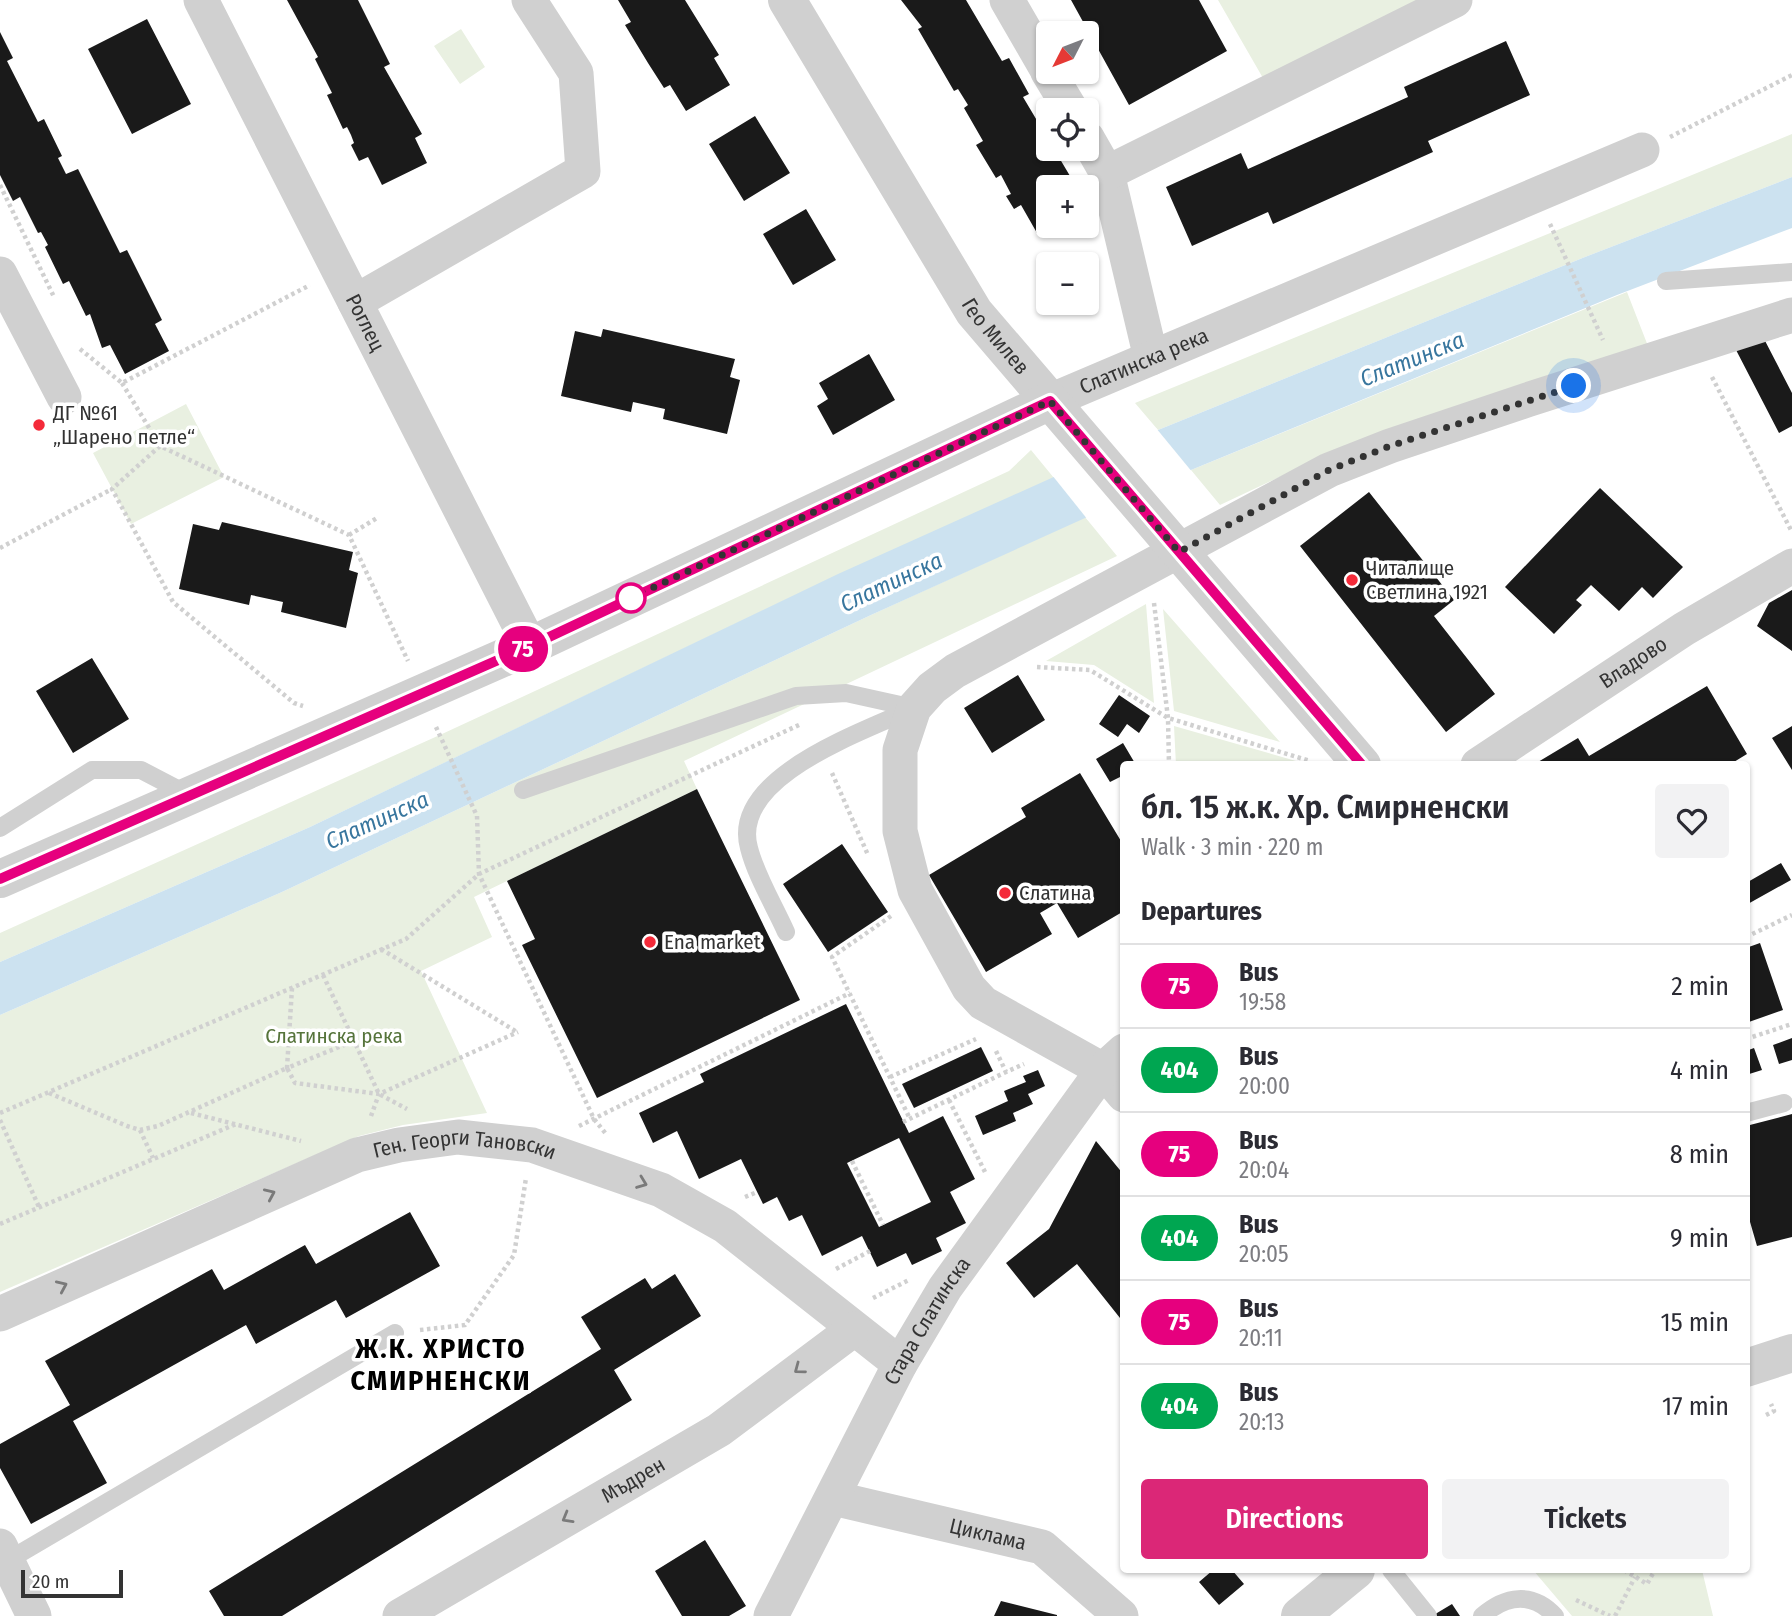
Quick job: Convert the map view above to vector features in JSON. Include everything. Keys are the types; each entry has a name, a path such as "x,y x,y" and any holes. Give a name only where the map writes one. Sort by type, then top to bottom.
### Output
{"street":[{"name":"Роглец","path":"201,0 530,646"},
{"path":"355,302 583,171 576,73 529,0"},
{"name":"Гео Милев","path":"787,0 974,312 1075,430 1164,551 1358,761"},
{"path":"1007,0 1036,51"},
{"path":"1107,173 1455,0"},
{"name":"Слатинска река","path":"0,879 190,796 427,705 530,646 1050,401 1654,144"},
{"path":"1099,159 1107,173 1151,358"},
{"path":"0,274 64,397"},
{"path":"1117,1072 984,1003 969,988 915,890 900,831 900,750 914,708 933,688 955,671 1164,551 1329,470 1390,446 1792,316"},
{"name":"Владово","path":"1484,761 1684,629 1792,566"},
{"name":"Стара Слатинска","path":"771,1616 900,1364 945,1289 1117,1072"},
{"name":"Ген. Георги Тановски","path":"0,1314 357,1155 399,1145 458,1137 532,1145 661,1190 725,1226 864,1320 900,1364"},
{"name":"Мъдрен","path":"400,1616 719,1430 864,1320"},
{"path":"1750,1367 1792,1353"},
{"name":"Циклама","path":"833,1498 1042,1548 1121,1616"},
{"path":"4,1553 34,1616"},
{"path":"1300,1616 1352,1573"}],"lane":[{"path":"1666,281 1792,272"},
{"path":"523,790 796,695 846,693 914,708"},
{"path":"786,932 748,846 749,821 766,789 783,772 914,708"},
{"path":"0,828 92,770 141,770 190,796"},
{"path":"1750,1112 1784,1103"},
{"path":"4,1553 395,1334"},
{"path":"1393,1573 1428,1616"},
{"path":"1482,1616 1508,1599 1522,1597 1538,1602 1555,1616"}],"path":[{"path":"1654,144 1792,75"},
{"path":"1549,223 1592,317"},
{"path":"122,383 338,269"},
{"path":"80,349 122,383 160,446 349,535 477,816 478,874 594,1119 607,1136"},
{"path":"1723,399 1792,532"},
{"path":"0,548 112,489 160,446"},
{"path":"112,489 173,602 294,703 306,707"},
{"path":"349,535 377,518"},
{"path":"1164,551 1169,761"},
{"path":"1023,666 1090,670 1168,718 1310,761"},
{"path":"0,1113 406,939 478,874 809,721 872,864"},
{"path":"894,915 832,957 910,1119"},
{"path":"1750,935 1792,915"},
{"path":"292,988 287,1069 295,1083 379,1094 518,1032 382,949"},
{"path":"323,975 379,1094"},
{"path":"575,1128 787,1028 850,993"},
{"path":"1750,1038 1792,1024"},
{"path":"890,1077 988,1033"},
{"path":"49,1093 140,1129 158,1126 354,1041"},
{"path":"993,1043 1006,1072"},
{"path":"903,1122 1036,1059"},
{"path":"949,1100 988,1177"},
{"path":"189,1112 303,1142"},
{"path":"0,1120 39,1207"},
{"path":"0,1224 236,1124"},
{"path":"140,1129 153,1158"},
{"path":"395,1334 465,1325 514,1255 532,1145"},
{"path":"852,1161 884,1225"},
{"path":"839,1279 829,1272 870,1251"},
{"path":"864,1320 870,1300 918,1276"},
{"path":"1766,1415 1774,1412 1771,1404"},
{"path":"1629,1573 1647,1584 1653,1573"},
{"path":"1615,1616 1636,1577"}],"green space":[{"path":"1218,0 1455,0 1271,92"},
{"path":"461,29 485,67 460,84 434,46"},
{"path":"1792,134 1792,177 1585,257 1158,430 1135,403"},
{"path":"1627,292 1648,346 1326,455 1220,505 1191,470"},
{"path":"186,404 224,477 131,524 93,453"},
{"path":"1031,450 1054,478 838,575 310,827 0,962 0,933 442,734 1009,471"},
{"path":"1085,517 1117,556 684,761 697,789 474,897 492,937 421,971 487,1113 403,1125 359,1136 0,1292 0,1015 282,892"},
{"path":"1146,604 1154,703 1094,665 1046,661"},
{"path":"1163,609 1280,742 1174,711"},
{"path":"1174,726 1296,761 1176,761"},
{"path":"1536,1573 1703,1573 1713,1616 1572,1616"}],"water":[{"name":"Слатинска","path":"1792,177 1792,228 1617,295 1191,470 871,615 282,892 0,1015 0,962 310,827 838,574 1158,430 1585,257"}],"pier":[{"path":"1156,428 1193,473 1088,520 1052,475"}],"building":[{"path":"287,0 358,0 390,64 384,67 422,134 415,138 427,163 382,185 368,157 359,161 351,145 354,143 351,135 347,127 343,129 327,95 332,93 315,59 318,57"},
{"path":"618,0 685,0 719,55 714,58 730,85 686,111 670,85 664,88 648,63 625,25 631,22"},
{"path":"901,0 966,0 1002,61 1009,58 1029,94 1023,97 1036,119 1036,161 1061,161 1069,175 1036,175 1036,231 1021,205 1014,209 1006,196 1011,194 1001,175 996,178 976,145 983,141 964,108 968,105 958,89 954,91 918,29 922,27"},
{"path":"1071,0 1199,0 1227,51 1129,105 1099,51 1099,21 1083,21"},
{"path":"147,19 191,104 132,134 88,49"},
{"path":"0,32 13,58 7,61 38,122 44,119 62,156 58,158 66,174 78,169 120,253 127,250 162,320 155,324 169,351 125,374 110,345 102,348 90,314 86,316 69,281 63,284 45,247 48,245 41,232 38,233 20,197 13,201 0,175"},
{"path":"1506,41 1530,95 1428,141 1433,152 1273,224 1268,212 1192,246 1166,187 1241,153 1248,169 1408,97 1404,87"},
{"path":"755,116 790,173 744,201 709,144"},
{"path":"806,209 836,260 793,285 763,234"},
{"path":"603,329 735,359 730,377 740,380 727,434 663,419 665,409 633,402 631,412 561,396 575,331 601,337"},
{"path":"1762,335 1792,393 1792,426 1779,433 1735,348"},
{"path":"869,354 895,400 833,435 817,406 828,399 819,383"},
{"path":"1600,488 1683,567 1653,598 1642,587 1619,611 1591,585 1576,600 1582,605 1554,634 1505,587"},
{"path":"1369,492 1454,600 1434,616 1495,694 1446,732 1300,546"},
{"path":"222,522 353,552 349,570 358,573 346,628 281,612 283,602 251,595 249,605 179,589 193,524 219,530"},
{"path":"1792,590 1792,651 1757,626 1769,603"},
{"path":"92,658 129,719 73,753 36,691"},
{"path":"1018,675 1045,720 992,753 964,708"},
{"path":"1707,686 1747,754 1736,761 1540,761 1578,738 1589,756"},
{"path":"1119,695 1150,716 1139,733 1127,724 1118,737 1099,724"},
{"path":"1792,726 1792,770 1772,738"},
{"path":"1123,743 1134,761 1120,761 1120,777 1110,782 1096,759"},
{"path":"1080,773 1120,839 1120,913 1078,938 1057,903 1040,913 1052,934 986,972 929,875 1026,817 1021,808"},
{"name":"Ena market","path":"697,789 800,1000 597,1098 522,945 535,939 507,881"},
{"path":"842,844 888,912 828,952 783,884"},
{"path":"1781,863 1791,880 1750,903 1750,881"},
{"path":"1760,943 1783,1010 1750,1022 1750,947"},
{"path":"846,1004 909,1133 943,1116 975,1179 950,1192 966,1223 936,1238 942,1251 912,1265 906,1253 877,1267 862,1236 822,1256 802,1215 789,1221 777,1197 763,1204 741,1159 699,1179 677,1131 653,1143 639,1113 704,1082 700,1074","holes":["899,1138 931,1202 879,1227 847,1163"]},
{"path":"1792,1038 1792,1060 1779,1064 1773,1045"},
{"path":"981,1047 993,1071 914,1108 902,1084"},
{"path":"1754,1048 1762,1070 1750,1074 1750,1050"},
{"path":"1038,1070 1045,1086 1028,1094 1033,1104 1013,1113 1016,1121 983,1135 975,1116 1008,1101 1004,1091 1026,1082 1023,1076"},
{"path":"1792,1114 1792,1237 1757,1246 1750,1222 1750,1125"},
{"path":"1096,1141 1120,1170 1120,1318 1077,1264 1034,1298 1006,1263 1049,1229"},
{"path":"410,1212 440,1266 346,1318 336,1300 256,1344 246,1325 73,1421 107,1483 31,1524 0,1468 0,1444 70,1405 45,1361 212,1269 224,1290 305,1245 316,1264"},
{"path":"675,1274 701,1316 614,1370 632,1400 282,1616 224,1616 209,1591 601,1349 581,1317 645,1278 652,1289"},
{"path":"705,1540 746,1606 729,1616 682,1616 655,1571"},
{"path":"1210,1573 1235,1573 1244,1584 1219,1605 1199,1582"},
{"path":"1001,1601 1057,1615 1057,1616 994,1616"},
{"path":"1452,1604 1460,1616 1432,1616"}],"bus line":[{"name":"75","path":"0,879 530,646 1050,401 1359,761"}],"place":[{"name":"ДГ №61 „Шарено петле“","path":"39,425"},
{"name":"Читалище Светлина 1921","path":"1352,580"},
{"name":"Слатина","path":"1005,893"},
{"name":"Ena market","path":"650,942"}],"district":[{"name":"Ж.К. ХРИСТО СМИРНЕНСКИ","path":"441,1364"}],"route":[{"path":"631,598 1050,401 1179,552 1329,470 1390,446 1574,386"}]}
